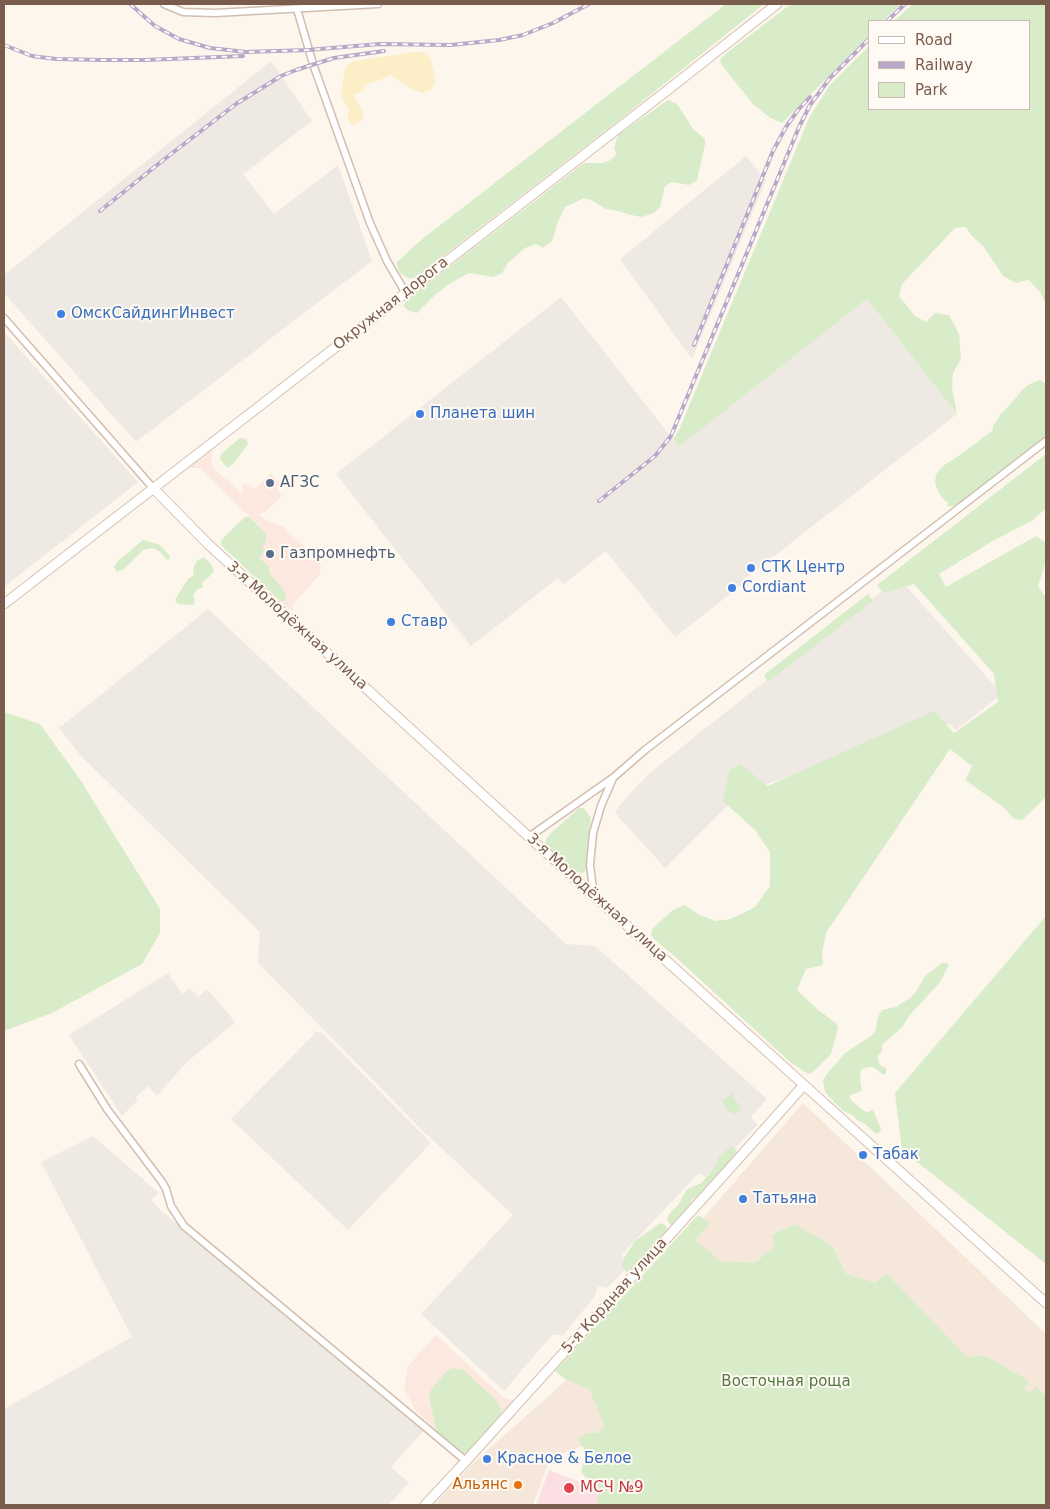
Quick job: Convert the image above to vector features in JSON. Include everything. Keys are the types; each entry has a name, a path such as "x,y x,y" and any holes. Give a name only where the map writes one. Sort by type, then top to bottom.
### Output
{"main road":[{"name":"Окружная дорога","path":"4,604 777,4"},
{"name":"3-я Молодёжная улица","path":"153,488 209,545 528,837 1046,1303"},
{"name":"5-я Кордная улица","path":"425,1505 804,1085"}],"street":[{"path":"164,4 183,12 215,13 378,4"},
{"path":"297,9 313,64 370,223 387,261 405,292"},
{"path":"4,318 153,488"},
{"path":"528,837 614,777 660,738 1046,441"},
{"path":"594,897 590,864 593,833 601,806 614,777"},
{"path":"79,1064 107,1109 162,1182 172,1206 184,1226 466,1461"}],"shaded area":[{"path":"271,61 312,121 243,174 274,214 338,165 372,261 136,442 4,293 4,275"},
{"path":"746,156 766,180 692,359 620,259"},
{"path":"561,297 679,447 867,299 957,414 747,577 739,587 675,637 606,551 564,584 558,578 471,646 336,474"},
{"path":"4,332 138,482 4,587"},
{"path":"213,449 211,460 215,470 227,479 241,494 244,489 242,486 244,483 253,489 256,488 271,473 280,484 276,488 282,496 265,512 259,514 267,521 283,527 319,560 320,574 292,606 294,612 280,601 284,601 286,594 269,572 270,567 259,558 266,533 200,468 189,468"},
{"path":"899,578 1002,694 956,730 950,724 908,736 764,785 767,790 727,806 665,868 615,813 618,808 651,772"},
{"path":"208,609 566,944 595,946 767,1099 751,1117 758,1125 705,1177 699,1173 622,1254 625,1270 607,1288 598,1286 595,1296 563,1335 552,1335 504,1391 421,1314 513,1215 424,1132 258,963 260,932 81,756 59,728"},
{"path":"168,973 182,994 190,988 198,997 207,989 235,1022 186,1063 157,1096 148,1086 136,1097 138,1100 122,1116 69,1035"},
{"path":"316,1032 321,1032 431,1143 348,1230 231,1119"},
{"path":"803,1103 1046,1334 1046,1443 735,1287 685,1239"},
{"path":"93,1136 159,1193 151,1200 158,1208 424,1430 391,1467 409,1483 388,1505 4,1505 4,1409 132,1337 41,1162"},
{"path":"436,1335 501,1395 507,1399 515,1400 464,1456 415,1410 404,1388 408,1366"},
{"path":"578,1370 614,1435 550,1458 533,1505 434,1505 474,1462"},
{"name":"МСЧ №9","path":"549,1470 640,1505 536,1505"}],"green space":[{"path":"726,4 764,4 618,121 416,277 410,279 400,273 396,263 421,240"},
{"path":"791,4 901,4 884,20 868,20 868,37 782,123 769,117 753,104 721,64 720,60"},
{"path":"913,4 1046,4 1046,304 1040,292 1029,280 1016,283 1003,276 984,247 971,235 966,227 955,228 902,284 899,296 915,316 926,322 935,313 949,315 959,334 961,359 953,373 952,388 957,414 867,299 679,447 673,439 679,430 810,116 830,85 868,47 868,110 1030,110 1030,20 895,20"},
{"path":"668,100 677,104 693,129 705,139 697,181 689,185 672,182 665,186 660,207 654,213 641,217 606,209 584,198 565,207 551,242 543,248 536,244 525,248 508,263 502,273 493,277 469,273 449,284 417,313 409,311 403,306 409,298 584,163 609,161 615,156 614,148 618,135"},
{"path":"1040,380 1046,384 1046,439 963,502 957,506 947,506 948,502 939,493 935,483 936,474 943,466 993,430 993,426 1001,414 1022,390"},
{"path":"240,438 246,439 248,444 234,463 227,468 220,459 221,454"},
{"path":"1046,454 1046,508 1033,520 991,542 939,574 946,587 1036,536 1046,543 1046,561 1038,586 1046,598 1046,797 1022,820 1014,819 1003,807 965,780 972,766 950,749 826,933 822,953 823,965 806,969 797,990 818,1010 836,1023 838,1028 831,1054 813,1072 808,1074 789,1061 653,938 651,934 652,929 673,910 684,905 700,915 715,921 731,919 755,907 770,886 770,852 755,830 723,801 729,770 740,764 768,786 934,711 954,733 998,702 994,674 914,584 883,593 877,585"},
{"path":"245,517 249,517 266,533 266,541 262,547 265,550 259,558 270,567 269,572 286,594 284,601 280,601 221,545 221,541 225,536"},
{"path":"143,540 160,545 170,556 169,559 167,560 159,551 153,548 143,550 124,569 117,572 114,567 118,561"},
{"path":"204,557 214,570 202,583 203,587 198,589 193,595 195,599 194,605 178,604 175,600 188,579 193,576 194,566 197,561"},
{"path":"868,594 873,601 768,682 764,675"},
{"path":"4,712 40,724 81,781 160,909 160,933 142,964 52,1013 4,1031"},
{"path":"579,808 584,808 591,818 586,870 583,873 576,872 550,850 545,843 552,832"},
{"path":"1046,916 1046,1264 902,1150 895,1093"},
{"path":"942,963 949,965 940,982 909,1016 902,1027 882,1045 882,1051 877,1057 880,1065 886,1068 886,1073 884,1075 872,1067 864,1068 861,1070 860,1079 862,1091 849,1097 864,1111 872,1110 874,1112 881,1129 876,1134 851,1114 843,1111 834,1102 825,1092 823,1080 845,1053 871,1036 876,1030 878,1017 882,1010 896,1007 910,998 925,976"},
{"path":"732,1092 735,1100 741,1107 735,1114 728,1111 723,1104 722,1098 725,1100"},
{"path":"734,1147 737,1152 734,1161 717,1182 692,1200 683,1217 677,1219 671,1225 667,1220 669,1214 678,1205 687,1189 701,1183 715,1167 717,1159 727,1149"},
{"name":"Восточная роща","path":"698,1215 711,1223 695,1240 720,1261 755,1263 775,1246 772,1235 795,1224 832,1246 846,1274 876,1283 886,1273 967,1357 986,1356 1029,1381 1024,1389 1029,1393 1036,1387 1046,1396 1046,1505 599,1505 597,1500 599,1490 595,1479 586,1478 581,1472 586,1453 577,1438 588,1433 598,1433 605,1426 589,1389 565,1379 555,1371"},
{"path":"660,1223 664,1224 669,1230 639,1264 627,1272 622,1264 635,1241"},
{"path":"452,1368 463,1370 497,1401 501,1409 502,1418 465,1456 439,1435 429,1395 432,1388"}],"sand":[{"path":"416,52 427,53 431,60 435,83 431,90 423,93 413,90 390,75 368,84 363,91 354,96 363,113 363,119 354,125 350,124 347,116 349,111 341,92 345,69 349,64 354,61"}],"railway":[{"path":"130,4 155,26 179,39 210,48 246,52 308,50 380,44 451,45 499,40 523,35 553,23 589,4"},
{"path":"888,20 905,4"},
{"path":"599,501 655,456 671,436 799,127 810,105 830,78 868,40"},
{"path":"4,45 32,56 56,59 145,60 243,56"},
{"path":"100,211 236,104 281,76 334,58 384,51"},
{"path":"694,345 773,151 786,127 810,97"}],"place":[{"name":"ОмскСайдингИнвест","path":"61,314"},
{"name":"Планета шин","path":"420,414"},
{"name":"АГЗС","path":"270,483"},
{"name":"Газпромнефть","path":"270,554"},
{"name":"СТК Центр","path":"751,568"},
{"name":"Cordiant","path":"732,588"},
{"name":"Ставр","path":"391,622"},
{"name":"Табак","path":"863,1155"},
{"name":"Татьяна","path":"743,1199"},
{"name":"Красное & Белое","path":"487,1459"},
{"name":"Альянс","path":"518,1485"},
{"name":"МСЧ №9","path":"569,1488"}]}
